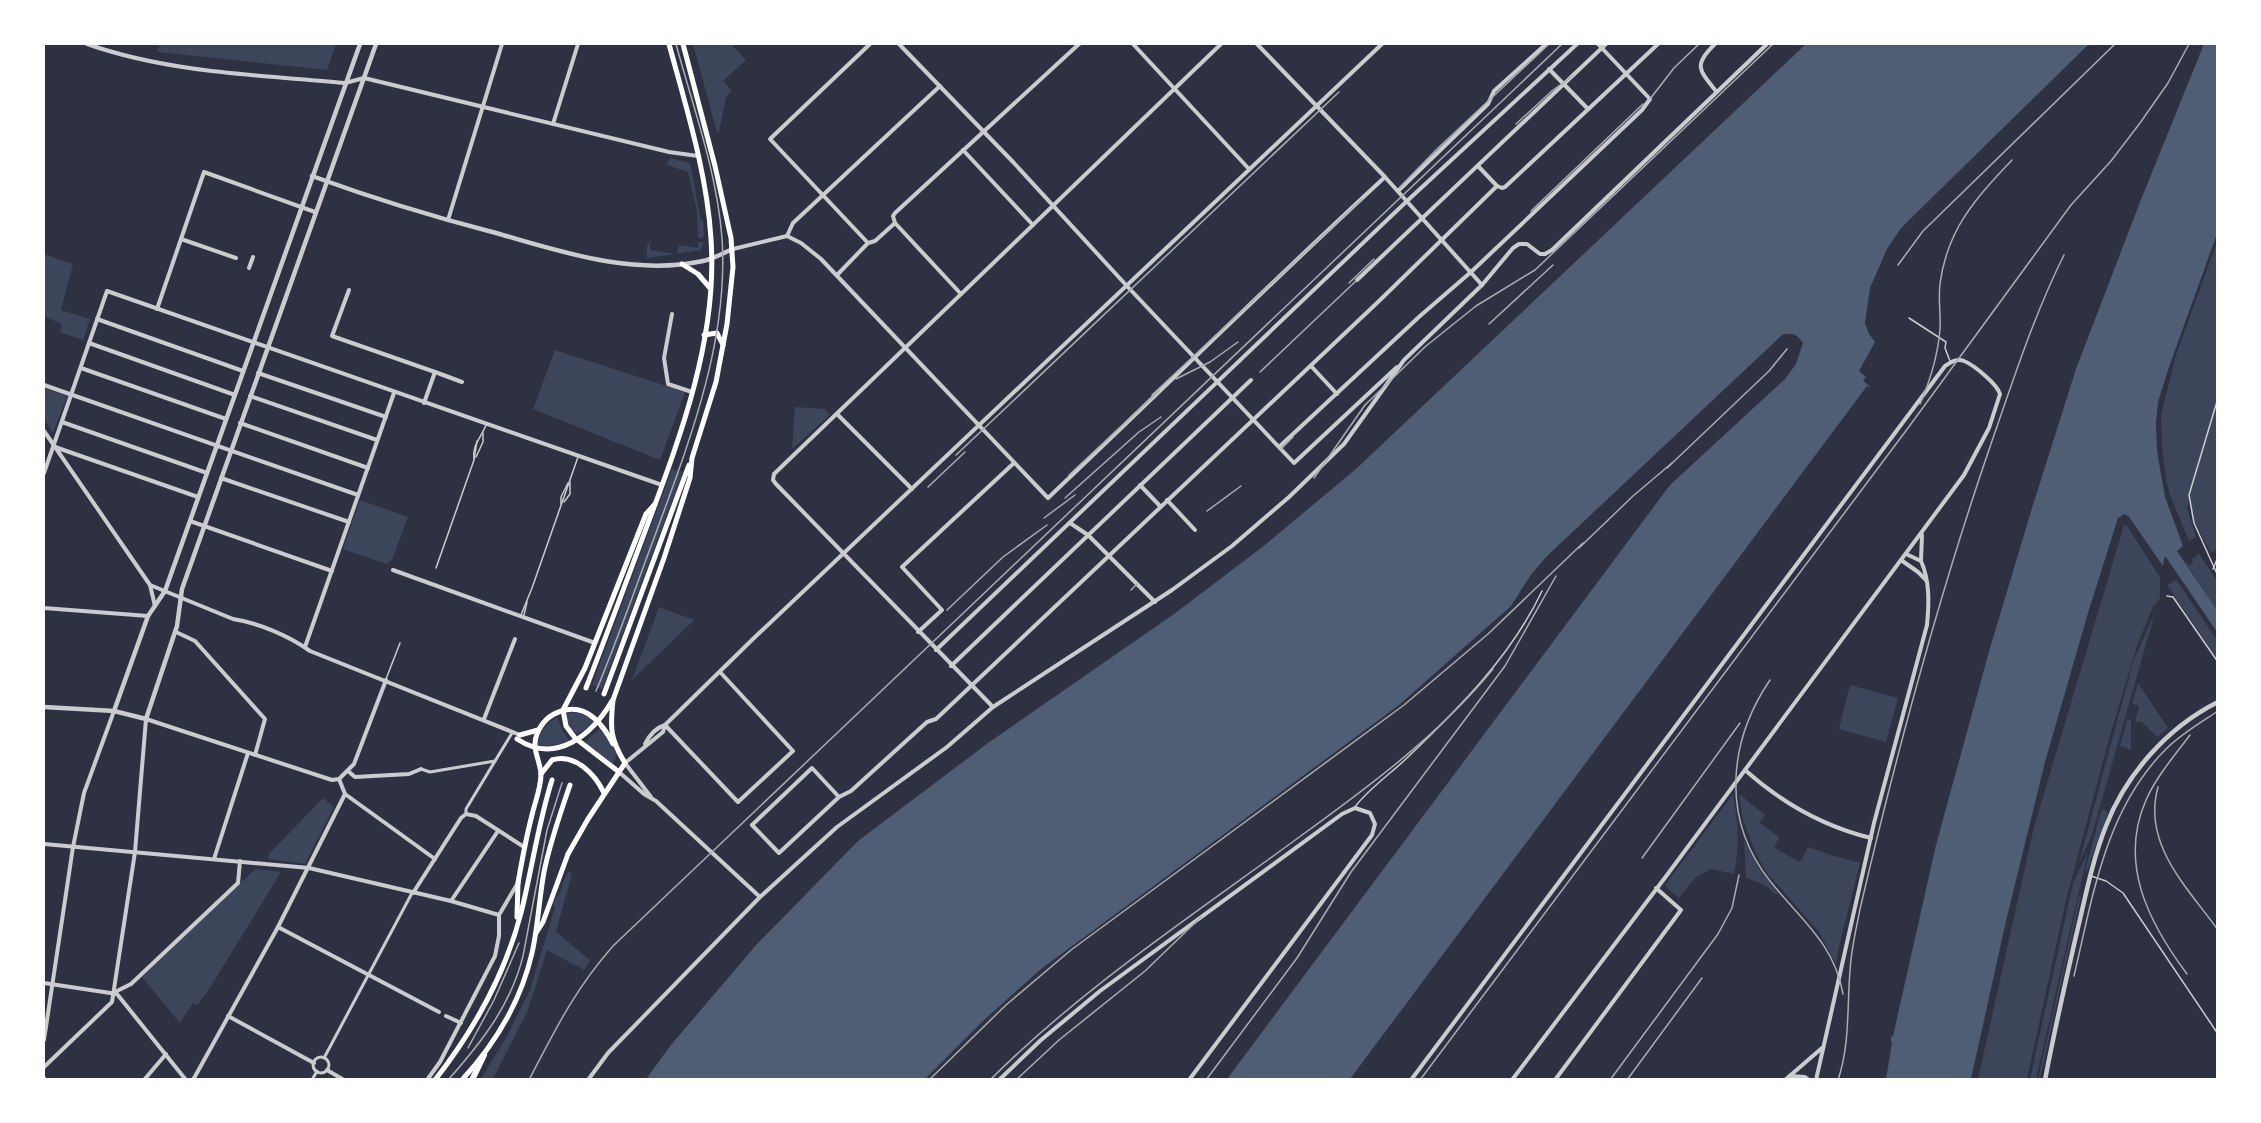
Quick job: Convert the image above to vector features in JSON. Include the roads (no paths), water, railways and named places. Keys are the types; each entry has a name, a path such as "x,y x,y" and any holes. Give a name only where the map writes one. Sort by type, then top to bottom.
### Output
{"highway":[{"path":"472,1080 484,1055"}],"main road":[{"path":"586,688 656,503 692,392 711,289 709,213 698,156 669,44"},
{"path":"604,694 706,419 723,349 733,267 726,210 683,44"},
{"path":"682,264 698,274 711,289"},
{"path":"704,334 713,332 719,334 723,349"},
{"path":"613,744 611,720 613,700 690,478 692,458"},
{"path":"619,772 577,740 566,726 563,710 595,643 646,514 656,503"},
{"path":"538,730 519,737 527,745 534,747 560,747 577,740 598,722 613,700"},
{"path":"535,935 543,922 568,854 604,793 625,763 598,722 580,711 563,710 553,713 538,730 534,747 541,774"},
{"path":"518,924 518,883 541,774 549,762 563,758 584,767 593,775 604,793"},
{"path":"435,1080 471,1030 504,964 518,924 538,828 552,780"},
{"path":"462,1080 484,1055 501,1029 522,986 535,935 548,854 570,785"}],"street":[{"path":"87,44 152,62 184,67 345,83 364,78 669,152 698,156"},
{"path":"44,1040 74,847 87,784 148,616 165,591 360,44"},
{"path":"44,1067 112,1002 135,852 146,719 176,632 180,596 376,44"},
{"path":"448,220 502,44"},
{"path":"553,124 578,44"},
{"path":"868,243 770,139 870,44"},
{"path":"899,44 985,132 1294,463 1482,285 1512,248 1520,244 1527,244 1540,254 1552,250 1767,44"},
{"path":"961,294 895,223 893,216 1079,44"},
{"path":"1132,44 1249,169"},
{"path":"993,707 842,554 773,480 774,474 1034,225 1052,204 1221,44"},
{"path":"1257,44 1385,177 1482,285"},
{"path":"760,897 651,797 625,763 663,732 665,725 842,554 1382,44"},
{"path":"1398,191 1488,104 1494,91 1546,44"},
{"path":"936,650 1407,201 1577,44"},
{"path":"1279,447 1420,316 1471,272 1630,121 1650,99 1598,44"},
{"path":"1357,280 1606,44"},
{"path":"1478,166 1497,186 1502,188 1505,186 1658,44"},
{"path":"1715,44 1701,60 1701,68 1716,91"},
{"path":"1549,69 1588,109"},
{"path":"787,236 793,223 940,86"},
{"path":"963,150 1034,225"},
{"path":"157,309 204,172 315,212"},
{"path":"312,176 448,220 610,263 651,266 682,264 712,259 732,249 787,236 812,250 837,275 1048,498 1196,358 1291,264 1385,177"},
{"path":"839,797 812,768 752,825 779,853 839,797 851,791 927,722 936,719 1311,366 1497,186"},
{"path":"837,275 868,243 875,242 895,223"},
{"path":"181,239 236,258"},
{"path":"245,261 250,266 253,257"},
{"path":"348,290 332,336 462,382"},
{"path":"44,473 107,291 662,485"},
{"path":"672,314 664,358 668,384 692,392"},
{"path":"97,319 243,370"},
{"path":"89,343 235,395"},
{"path":"588,1080 608,1053 760,897 837,827 947,747 993,707 1155,602 1232,546 1289,497 1344,444 1404,360"},
{"path":"1411,1080 1945,366 1951,362 1964,361 1997,386 2000,396 1978,453 1922,533 1512,1080"},
{"path":"1311,366 1337,394"},
{"path":"81,368 226,419"},
{"path":"423,403 435,372"},
{"path":"258,373 386,417"},
{"path":"951,666 1251,380"},
{"path":"44,385 358,495"},
{"path":"305,647 394,392"},
{"path":"250,396 377,440"},
{"path":"837,414 912,489"},
{"path":"62,422 207,473"},
{"path":"240,423 368,468"},
{"path":"44,431 150,585 154,606"},
{"path":"53,446 198,497"},
{"path":"918,632 942,610 902,567 1014,463"},
{"path":"221,478 349,522"},
{"path":"1140,485 1160,506"},
{"path":"1167,500 1195,530"},
{"path":"190,521 332,571"},
{"path":"1070,523 1088,535 1155,602"},
{"path":"1816,1080 1871,838 1924,642 1929,611 1929,593 1921,561 1922,533"},
{"path":"1906,554 1921,561"},
{"path":"1901,560 1926,580"},
{"path":"393,570 595,643"},
{"path":"150,585 484,718 519,737"},
{"path":"44,608 148,616"},
{"path":"176,632 195,641 265,719 255,755"},
{"path":"484,718 515,639"},
{"path":"665,725 738,802 794,751 720,672"},
{"path":"44,707 114,711 146,719 332,780 339,779 354,764 386,680"},
{"path":"2045,1080 2090,876 2113,810 2139,768 2169,736 2217,702"},
{"path":"324,1058 412,893 461,818 466,814 466,809 512,733"},
{"path":"214,859 248,753"},
{"path":"348,771 355,777 409,774 421,769 430,772 495,761"},
{"path":"1744,770 1802,813 1832,827 1871,838"},
{"path":"619,772 644,794 651,797"},
{"path":"339,779 345,794 435,859"},
{"path":"193,1080 278,927 345,794"},
{"path":"999,1080 1041,1040 1100,991 1259,873 1342,814 1354,808 1365,810 1373,819 1372,835 1189,1080"},
{"path":"466,814 476,816 524,847"},
{"path":"451,901 498,831"},
{"path":"44,844 309,868 451,901 499,915"},
{"path":"114,992 131,984 238,883 240,861"},
{"path":"427,1080 440,1062 495,956 499,936 499,915 518,883"},
{"path":"1555,1080 1681,910 1656,888"},
{"path":"278,927 440,1011"},
{"path":"44,983 114,992 121,997 186,1080"},
{"path":"228,1016 314,1063"},
{"path":"448,1016 460,1023"},
{"path":"1785,1080 1822,1048"},
{"path":"144,1080 166,1054"},
{"path":"316,1058 324,1058 328,1060 329,1065 327,1070 321,1073 314,1069 314,1063 316,1058"},
{"path":"327,1070 344,1080"},
{"path":"312,1080 317,1071"},
{"path":"1790,1076 1805,1077 1809,1080"}],"lane":[{"path":"1909,318 1946,342 1945,348 1951,362"},
{"path":"2217,398 2188,495 2194,523 2217,576"},
{"path":"436,568 474,460 480,449 486,425"},
{"path":"474,460 477,441 483,433"},
{"path":"522,616 561,505 563,491 570,480 578,457"},
{"path":"561,505 570,494 570,480"},
{"path":"2213,570 2217,557"},
{"path":"1354,808 1444,722 1480,683 1520,630 1542,591"},
{"path":"2167,596 2173,597 2217,662"},
{"path":"386,680 400,643"},
{"path":"2090,876 2106,881 2122,893 2217,1034"}],"tram line":[{"path":"596,691 626,615 693,428 713,353 719,315 723,277 719,213 710,164 676,44"},
{"path":"448,1080 472,1052 503,1007 518,974 547,830 562,783"},
{"path":"468,1048 494,1000 519,943"}],"railway":[{"path":"1400,187 1549,44"},
{"path":"529,1080 577,994 613,946 1562,44"},
{"path":"1650,99 1674,68 1699,44"},
{"path":"1314,478 1365,405 1426,346 1476,306 1535,270 1773,44"},
{"path":"1898,265 1923,231 2115,44"},
{"path":"1420,1080 1908,428 2071,205 2111,161 2140,123 2168,83 2189,44"},
{"path":"1516,124 1553,90 1573,76"},
{"path":"956,455 1339,92"},
{"path":"1531,211 1643,104"},
{"path":"1920,404 1937,348 1940,329 1940,284 1949,247 1975,201 2012,160"},
{"path":"1152,395 1362,199"},
{"path":"1838,1080 1845,1053 1851,963 1860,909 1920,673 1954,556 1992,441 2034,324 2064,255"},
{"path":"1349,283 1374,259"},
{"path":"1489,324 1553,265"},
{"path":"1260,372 1357,280"},
{"path":"1176,379 1210,362 1238,342"},
{"path":"1667,468 1769,371 1787,349"},
{"path":"1069,475 1159,391"},
{"path":"1065,498 1139,432 1161,417"},
{"path":"1281,449 1293,437"},
{"path":"928,487 965,452"},
{"path":"1579,548 1633,496 1672,463"},
{"path":"1207,511 1241,486"},
{"path":"1044,518 1075,495"},
{"path":"947,610 1003,557 1047,525"},
{"path":"929,1080 1006,1005 1071,950 1404,705 1488,634 1583,543"},
{"path":"1206,1080 1297,958 1351,872 1505,666 1556,576"},
{"path":"1131,590 1137,584"},
{"path":"990,1080 1025,1046 1100,983 1401,760 1449,717 1493,669"},
{"path":"1770,680 1745,729 1736,780 1737,807 1743,832 1754,857 1770,881 1824,946 1839,976 1843,994"},
{"path":"2074,976 2104,855 2129,799 2145,773 2166,749 2218,711"},
{"path":"1642,858 1740,723"},
{"path":"2187,974 2173,955 2150,913 2142,892 2135,847 2138,824 2150,791 2190,735"},
{"path":"2158,787 2155,808 2156,827 2162,846 2181,881 2218,930"},
{"path":"1610,1080 1718,934 1732,908 1739,875"},
{"path":"1016,1080 1059,1040 1145,971 1201,917"},
{"path":"1627,1080 1702,978"}]}
